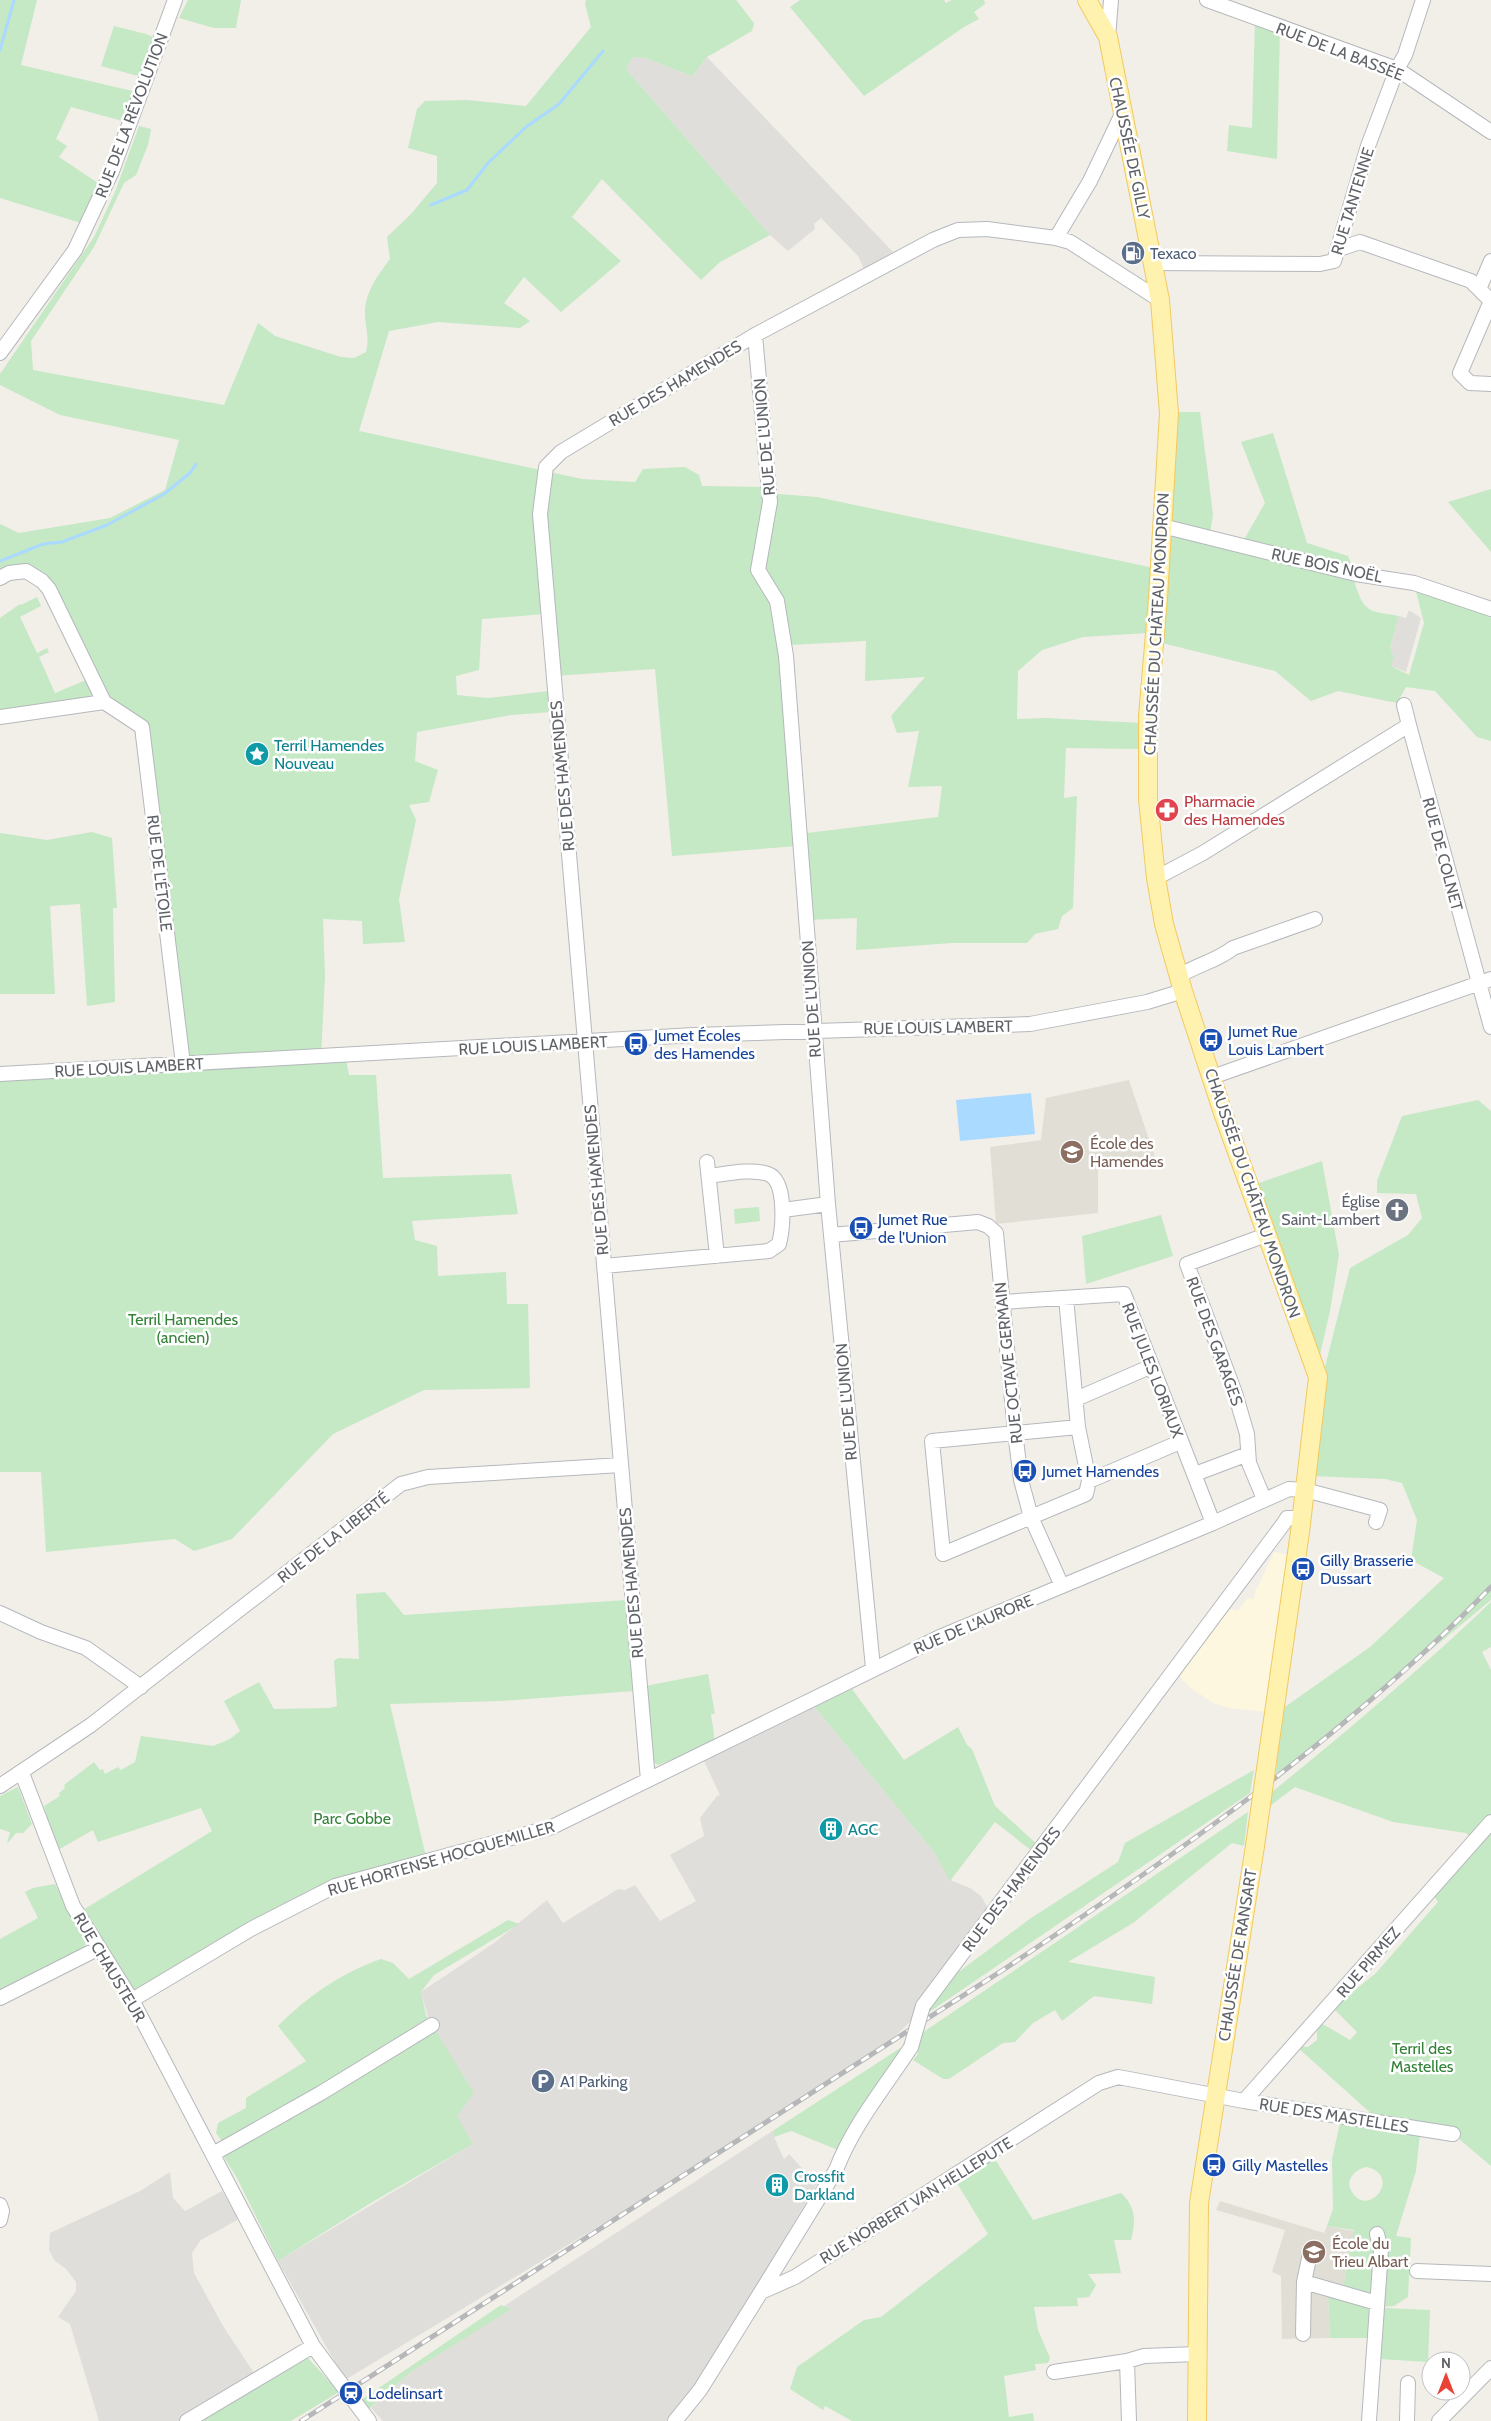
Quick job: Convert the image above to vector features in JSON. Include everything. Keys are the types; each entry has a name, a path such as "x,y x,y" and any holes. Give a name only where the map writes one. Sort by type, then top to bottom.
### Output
{"main road":[{"name":"CHAUSSÉE DE GILLY","path":"1087,0 1108,37 1160,300"},
{"name":"CHAUSSÉE DU CHÂTEAU MONDRON","path":"1160,300 1168,412 1158,598 1148,716 1148,799 1156,878 1164,924 1181,984 1266,1235 1318,1377 1306,1490"},
{"name":"CHAUSSÉE DE RANSART","path":"1197,2421 1199,2203 1255,1846 1306,1490"}],"street":[{"name":"RUE DE LA RÉVOLUTION","path":"0,353 75,250 112,171 175,0"},
{"path":"1108,37 1111,0"},
{"name":"RUE DE LA BASSÉE","path":"1207,0 1397,69 1491,132"},
{"name":"RUE TANTENNE","path":"1154,263 1320,264 1334,261 1368,146 1397,69 1405,55 1423,0"},
{"path":"1056,238 1090,180 1122,114"},
{"name":"RUE DES HAMENDES","path":"648,1780 584,1043 540,504 546,467 561,452 756,335 932,240 958,230 987,230 1056,238 1070,242 1160,300"},
{"path":"1339,249 1360,242 1471,282 1479,289 1491,301 1460,373 1470,383 1491,384"},
{"path":"1479,289 1491,261"},
{"name":"RUE DE L'UNION","path":"756,335 770,502 758,566 779,608 786,656 813,1030 873,1668"},
{"name":"RUE BOIS NOËL","path":"1162,526 1356,574 1414,583 1491,609"},
{"path":"0,578 9,573 26,571 46,585 104,702 0,716"},
{"name":"RUE DE L'ÉTOILE","path":"104,702 142,727 183,1064"},
{"name":"RUE DE COLNET","path":"1404,705 1484,981 1491,1027"},
{"path":"1156,878 1203,854 1409,725"},
{"name":"RUE LOUIS LAMBERT","path":"0,1074 813,1030 1030,1024 1147,1002 1181,984 1192,968 1225,954 1233,948 1315,919"},
{"path":"1212,1077 1484,981"},
{"path":"604,1266 717,1256 769,1251 779,1244 783,1210 778,1183 770,1174 708,1169 717,1256"},
{"path":"783,1210 828,1204"},
{"name":"RUE OCTAVE GERMAIN","path":"831,1236 978,1222 988,1226 996,1234 1014,1432 1022,1480 1031,1517 1062,1586"},
{"name":"RUE DES GARAGES","path":"1264,1499 1249,1463 1246,1434 1235,1393 1187,1264 1266,1235"},
{"name":"RUE JULES LORIAUX","path":"1002,1302 1124,1294 1180,1442 1213,1522"},
{"path":"1066,1298 1078,1427 1089,1481 1086,1494 943,1554 932,1441 1078,1427"},
{"path":"1076,1399 1152,1366"},
{"path":"1089,1481 1180,1442"},
{"path":"1194,1474 1248,1454"},
{"name":"RUE DE LA LIBERTÉ","path":"22,1773 91,1725 141,1687 401,1484 428,1477 621,1465"},
{"name":"RUE DE L'AURORE","path":"648,1780 873,1668 940,1637 1288,1489 1306,1490 1380,1510 1376,1522"},
{"name":"RUE DES HAMENDES","path":"761,2292 836,2170 842,2152 911,2047 923,2006 1287,1518 1302,1518"},
{"path":"0,1613 42,1632 86,1648 141,1687"},
{"path":"0,1786 22,1773"},
{"name":"RUE CHAUSTEUR","path":"22,1773 73,1906 132,2000 313,2346 369,2421"},
{"name":"RUE HORTENSE HOCQUEMILLER","path":"132,2000 251,1929 335,1886 552,1827 648,1780"},
{"name":"RUE PIRMEZ","path":"1244,2101 1491,1822"},
{"path":"0,1998 99,1948"},
{"path":"213,2154 320,2093 432,2025"},
{"name":"RUE NORBERT VAN HELLEPUTE","path":"761,2292 794,2277 1104,2081 1118,2077 1215,2094"},
{"name":"RUE DES MASTELLES","path":"1215,2094 1244,2101 1453,2134"},
{"path":"0,2205 2,2211 0,2220"},
{"path":"1370,2421 1381,2250 1377,2234"},
{"path":"1303,2334 1304,2282 1310,2249"},
{"path":"1417,2271 1491,2274"},
{"path":"1304,2282 1377,2303"},
{"path":"675,2421 700,2390 761,2292"},
{"path":"187,2421 313,2346"},
{"path":"1054,2372 1127,2361 1144,2356 1198,2354"},
{"path":"1127,2361 1130,2421"},
{"path":"1439,2421 1491,2368"},
{"path":"1407,2421 1408,2384"}],"shaded area":[{"path":"633,57 645,58 692,76 707,57 893,252 864,269 858,256 821,218 814,224 815,229 788,251 770,235 626,69"},
{"path":"1409,610 1421,618 1406,672 1391,666 1390,649 1399,616 1406,618"},
{"name":"École des Hamendes","path":"1129,1080 1155,1157 1098,1170 1098,1213 996,1224 990,1147 1041,1140 1046,1098"},
{"path":"1274,1552 1289,1555 1266,1712 1229,1708 1213,1703 1188,1686 1177,1673 1228,1609 1238,1611 1248,1598 1254,1599 1256,1589"},
{"path":"813,1705 934,1852 950,1880 970,1888 981,1896 989,1910 912,2020 888,2043 690,2171 345,2380 278,2261 473,2144 456,2116 421,1992 494,1943 547,1900 563,1923 618,1889 625,1890 635,1885 660,1921 696,1901 670,1855 704,1836 700,1818 717,1796 720,1795 703,1759"},
{"path":"774,2130 774,2137 784,2159 789,2154 812,2179 818,2182 702,2378 666,2421 383,2421 371,2408 411,2372 510,2309 504,2306"},
{"path":"170,2172 173,2198 185,2211 222,2191 239,2219 201,2240 192,2253 194,2273 223,2326 256,2376 179,2421 99,2421 70,2324 58,2317 76,2291 76,2282 66,2269 54,2260 49,2250 50,2233 140,2191"},
{"name":"École du Trieu Albart","path":"1220,2201 1324,2233 1327,2226 1354,2231 1343,2288 1328,2292 1330,2338 1282,2339 1281,2276 1272,2272 1285,2230 1216,2210"}],"green space":[{"path":"0,0 37,0 21,65 141,93 130,123 71,107 56,139 67,146 59,157 104,187 81,223 0,198"},
{"path":"188,0 241,0 236,28 214,28 179,18"},
{"name":"Terril Hamendes (ancien)","path":"586,0 736,0 754,23 752,31 707,57 692,76 645,58 633,57 626,69 770,235 720,262 701,280 602,179 572,217 621,261 561,312 524,277 504,303 530,321 520,328 438,322 389,331 359,431 582,479 635,482 643,469 685,467 699,475 702,486 765,487 766,493 817,497 1159,569 1147,633 1083,637 1042,650 1018,671 1017,719 1047,718 1140,723 1138,749 1066,748 1064,798 1077,796 1073,908 1062,916 1058,929 1035,934 1027,943 952,943 856,950 857,918 806,920 799,834 938,817 942,786 908,787 919,731 897,733 891,716 925,677 865,681 866,641 790,645 798,846 672,856 655,669 554,676 544,614 482,619 479,670 456,676 457,695 488,698 549,691 551,712 512,715 417,732 415,761 438,770 429,802 409,805 416,820 399,899 405,942 363,944 362,921 323,919 325,976 321,1057 346,1059 349,1075 376,1075 383,1178 511,1174 518,1214 412,1221 415,1240 437,1246 438,1276 506,1272 507,1304 528,1304 530,1388 424,1390 333,1434 232,1539 194,1551 175,1539 46,1552 41,1472 0,1472 0,1077 195,1067 185,1053 139,734 104,702 0,717 0,618 20,604 37,597 41,606 20,617 37,653 47,648 49,652 39,657 55,693 91,678 42,581 0,573 0,524 19,533 110,518 165,490 179,440 60,415 0,385 0,374 94,237 115,192 139,126 151,129 148,145 136,175 124,183 94,247 31,341 33,370 224,405 258,323 275,336 341,357 354,358 366,352 368,342 365,318 367,298 373,284 390,259 387,237 411,214 437,183 437,156 408,148 417,109 425,101 467,100 526,106 591,27 585,4"},
{"path":"800,0 944,0 946,3 952,0 984,0 985,4 974,12 979,19 964,27 864,96 790,7"},
{"path":"1255,18 1280,27 1277,159 1227,151 1229,125 1252,128"},
{"path":"114,26 146,34 160,40 146,78 101,66"},
{"path":"1171,412 1200,412 1213,514 1210,534 1173,521 1169,512"},
{"path":"1273,433 1307,543 1348,556 1356,574 1242,543 1265,503 1241,442"},
{"path":"1491,489 1491,552 1448,502"},
{"path":"1172,528 1354,581 1361,599 1368,608 1380,613 1399,616 1390,648 1394,658 1391,666 1409,675 1424,623 1414,583 1491,609 1491,741 1477,737 1435,691 1406,687 1397,703 1338,691 1311,701 1275,671 1158,642"},
{"path":"92,832 112,838 117,908 113,908 115,1002 87,1006 80,904 50,906 55,994 0,994 0,833 47,840"},
{"path":"1478,1100 1491,1111 1491,1600 1285,1771 1276,1773 1282,1709 1370,1647 1444,1578 1411,1560 1417,1520 1402,1483 1385,1479 1312,1476 1324,1371 1350,1268 1408,1235 1422,1218 1416,1194 1377,1193 1377,1181 1402,1116"},
{"path":"1322,1161 1339,1255 1330,1311 1318,1363 1261,1196 1259,1183"},
{"path":"759,1207 760,1221 735,1224 734,1209"},
{"path":"1161,1215 1173,1256 1086,1284 1082,1236"},
{"name":"Parc Gobbe","path":"385,1592 404,1615 626,1600 634,1691 500,1701 390,1704 427,1861 335,1886 132,2000 78,1913 212,1831 201,1808 98,1842 93,1830 56,1851 44,1806 60,1796 59,1793 65,1788 64,1785 94,1762 100,1770 103,1769 105,1774 118,1767 121,1770 135,1762 141,1736 213,1746 230,1739 240,1731 224,1701 259,1682 274,1709 330,1708 337,1706 334,1661 338,1658 359,1659 356,1594"},
{"name":"Terril des Mastelles","path":"1491,1602 1491,1647 1482,1652 1491,1670 1491,2166 1453,2134 1375,2117 1296,2046 1308,2047 1317,2040 1317,2030 1321,2023 1350,2040 1357,2032 1333,2008 1376,1973 1438,1902 1433,1894 1476,1842 1466,1833 1393,1822 1295,1787 1270,1806 1272,1792 1383,1699"},
{"path":"708,1674 715,1714 711,1714 714,1743 658,1765 651,1761 645,1686"},
{"path":"852,1689 904,1760 958,1727 967,1745 972,1749 995,1806 1038,1845 1032,1851 995,1822 950,1881 934,1852 813,1705"},
{"path":"1254,1770 1250,1793 925,2015 941,1985 1031,1918 1118,1862 1125,1843"},
{"path":"18,1787 32,1824 23,1833 16,1833 7,1844 10,1832 0,1829 0,1796"},
{"path":"1248,1812 1244,1846 1232,1843 1133,1923 1068,1962 1155,1977 1152,2004 1094,1996 1062,2021 1055,2010 1033,2023 1015,2042 1003,2043 949,2079 943,2079 913,2060 918,2054 916,2049 919,2035"},
{"path":"55,1884 86,1942 83,1950 0,1990 0,1939 38,1918 25,1892 33,1888"},
{"path":"508,1920 519,1924 434,1975 421,1992 426,2015 474,2093 457,2116 473,2144 374,2201 278,2261 237,2178 217,2146 350,2068 222,2141 216,2133 218,2123 246,2108 246,2098 306,2061 278,2026 313,1995 352,1971 381,1959 393,1963 409,1979"},
{"path":"905,2045 838,2150 791,2131 774,2137 774,2130"},
{"path":"1340,2123 1420,2134 1416,2171 1396,2236 1411,2238 1408,2297 1394,2306 1378,2307 1372,2338 1330,2338 1328,2292 1343,2288 1354,2230 1327,2226 1333,2209 1332,2159","holes":["1367,2167 1377,2172 1382,2178 1382,2186 1379,2193 1366,2201 1359,2199 1350,2188 1350,2179 1358,2170 1363,2168"]},
{"path":"993,2156 1033,2220 1121,2193 1130,2204 1134,2215 1131,2240 1114,2240 1121,2273 1088,2274 1096,2285 1089,2297 1077,2298 1078,2306 1034,2307 1038,2330 1050,2358 1048,2363 1035,2364 1036,2370 1004,2376 1009,2417 1033,2413 1034,2421 852,2421 825,2406 823,2410 790,2389 797,2367 864,2320 881,2317 988,2234 955,2180"},
{"path":"501,2305 511,2309 411,2372 368,2410 361,2400"},
{"path":"1383,2308 1430,2310 1428,2351 1421,2351 1421,2362 1380,2359"},
{"path":"308,2358 339,2392 291,2421 199,2421"}],"water":[{"path":"1031,1093 1035,1134 960,1141 956,1100"}],"waterway":[{"path":"0,50 14,0"},
{"path":"431,205 467,190 488,163 526,127 559,104 603,51"},
{"path":"0,561 43,544 62,542 107,525 164,494 190,473 196,464"}],"railway":[{"path":"301,2421 1006,1968 1197,1837 1259,1791 1379,1693 1491,1587"}],"place":[{"name":"Texaco","path":"1133,253"},
{"name":"Terril Hamendes Nouveau","path":"257,754"},
{"name":"Pharmacie des Hamendes","path":"1167,810"},
{"name":"Jumet Rue Louis Lambert","path":"1211,1040"},
{"name":"Jumet Écoles des Hamendes","path":"636,1044"},
{"name":"École des Hamendes","path":"1072,1152"},
{"name":"Église Saint-Lambert","path":"1397,1210"},
{"name":"Jumet Rue de l'Union","path":"861,1228"},
{"name":"Jumet Hamendes","path":"1025,1471"},
{"name":"Gilly Brasserie Dussart","path":"1303,1569"},
{"name":"AGC","path":"831,1829"},
{"name":"A1 Parking","path":"543,2081"},
{"name":"Gilly Mastelles","path":"1214,2165"},
{"name":"Crossfit Darkland","path":"777,2185"},
{"name":"École du Trieu Albart","path":"1314,2252"},
{"name":"Lodelinsart","path":"351,2393"}]}
